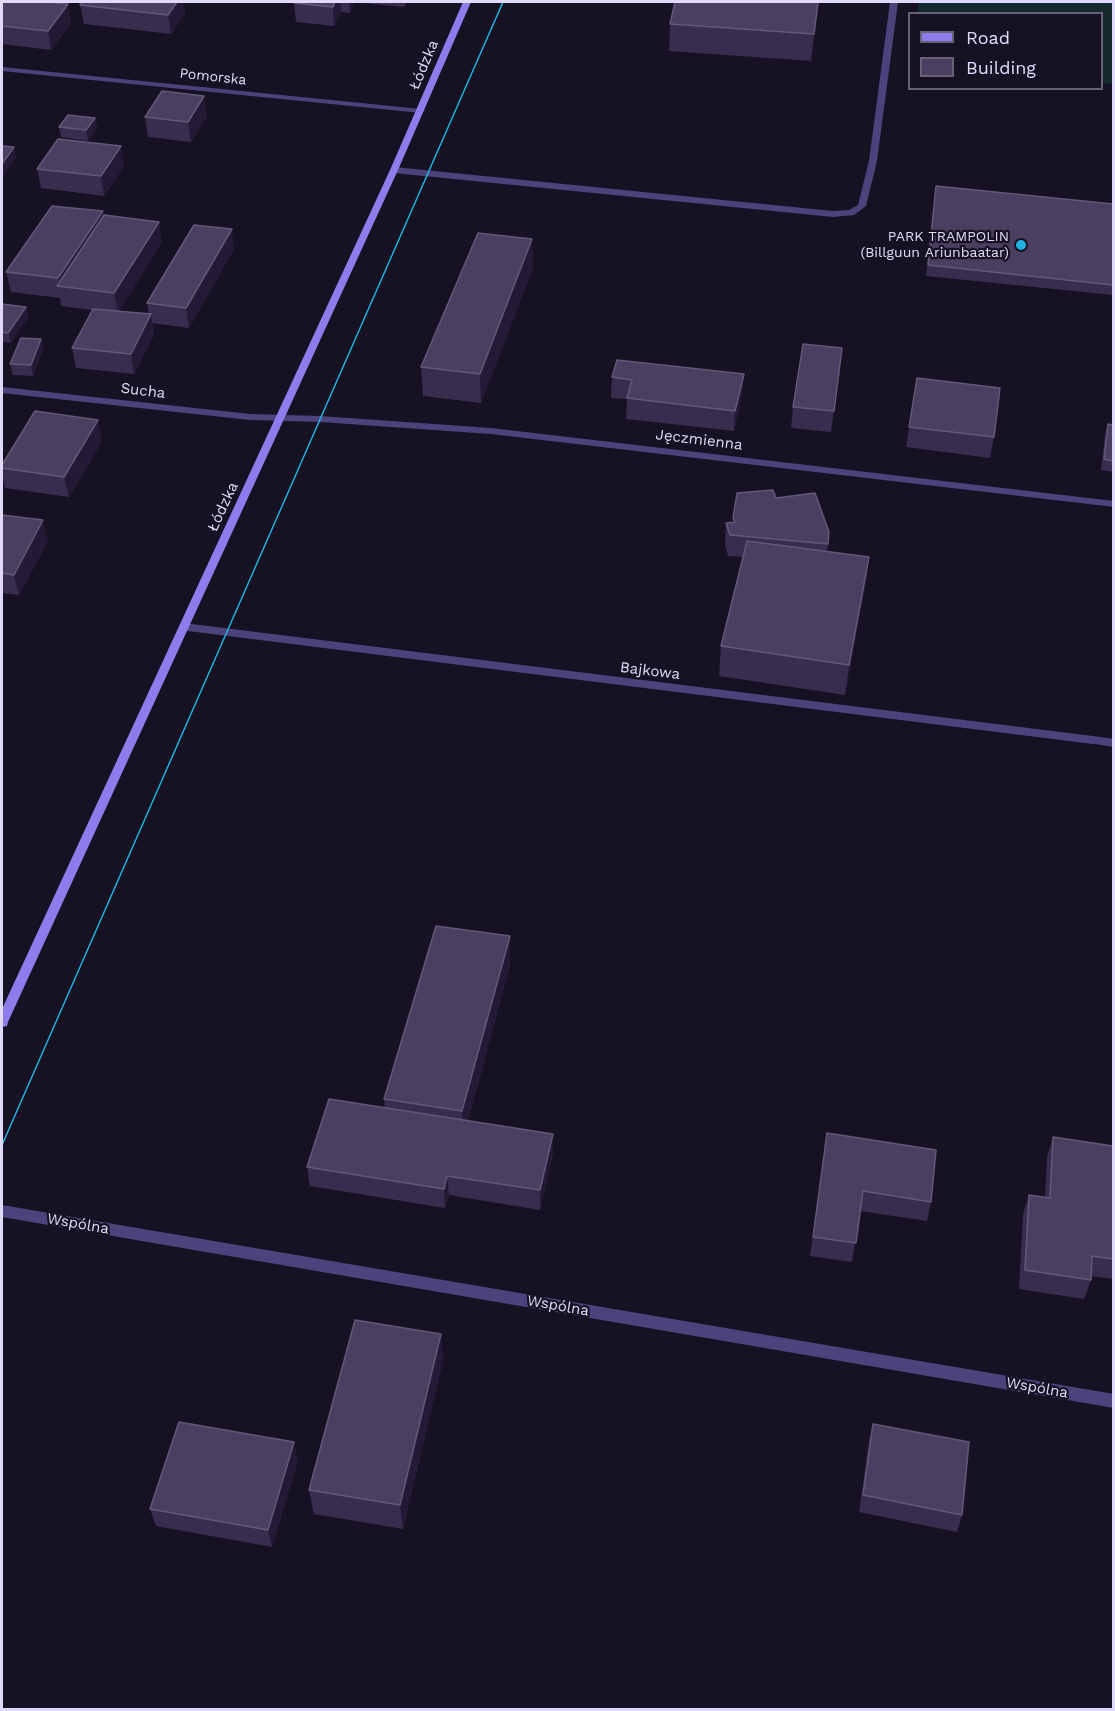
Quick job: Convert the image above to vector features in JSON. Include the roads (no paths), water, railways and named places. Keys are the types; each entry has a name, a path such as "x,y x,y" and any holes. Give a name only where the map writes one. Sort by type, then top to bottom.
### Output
{"main road":[{"name":"Łódzka","path":"2,1022 421,111 467,2"}],"street":[{"path":"394,170 833,214 851,213 862,206 873,161 894,2"},
{"name":"Pomorska","path":"2,69 421,111"},
{"name":"Sucha","path":"2,390 183,411 280,418"},
{"name":"Jęczmienna","path":"280,418 491,431 1113,504"},
{"name":"Bajkowa","path":"184,627 1113,743"},
{"name":"Wspólna","path":"2,1211 1113,1401"}],"tram line":[{"path":"2,1145 503,2"}],"place":[{"name":"PARK TRAMPOLIN (Billguun Ariunbaatar)","path":"1021,245"}]}
